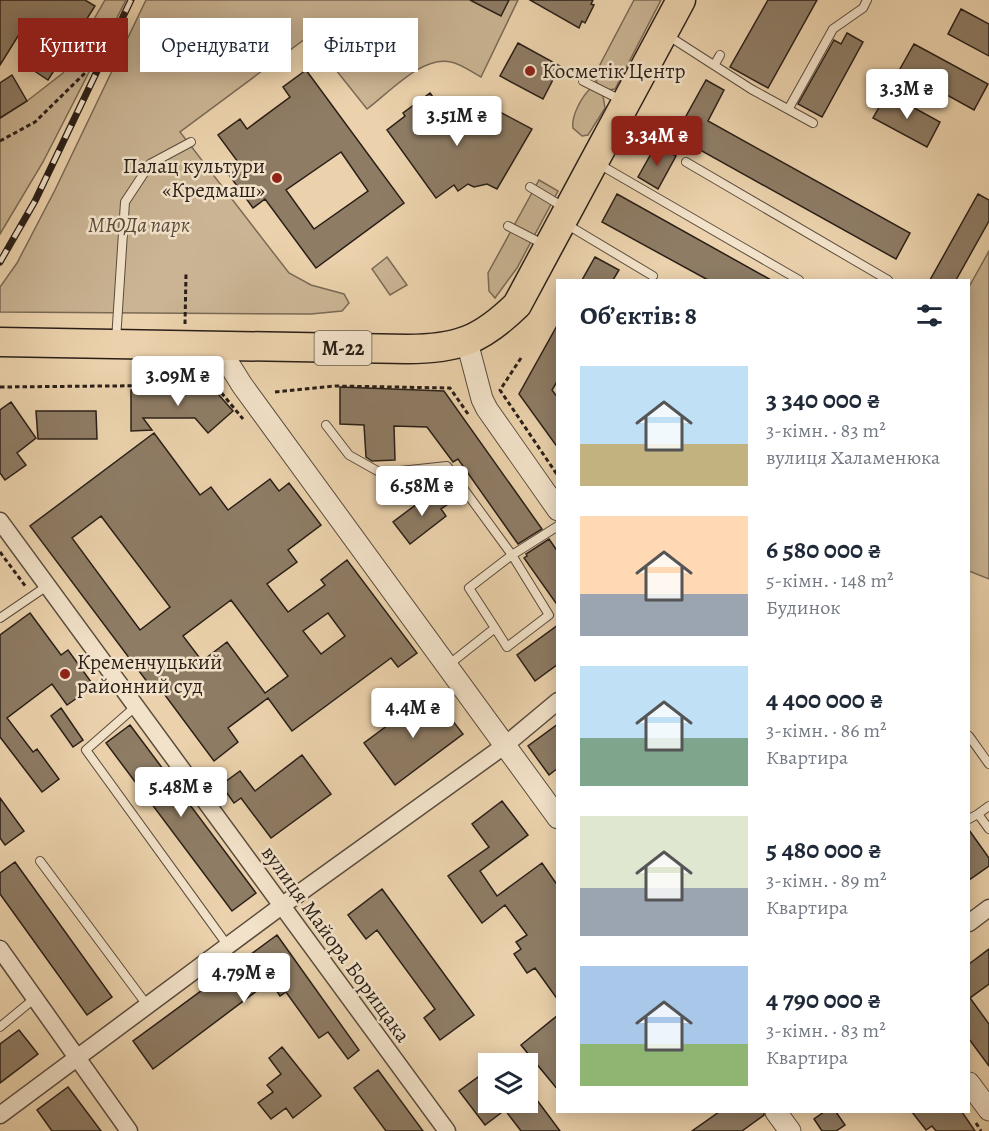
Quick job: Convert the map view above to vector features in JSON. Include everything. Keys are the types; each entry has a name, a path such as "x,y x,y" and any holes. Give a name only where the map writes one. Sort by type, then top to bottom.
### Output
{"highway":[{"name":"М-22","path":"0,342 422,349 467,342 492,329 517,305 681,0"}],"street":[{"path":"467,342 482,399 487,409 556,507"},
{"path":"218,345 242,385 556,815"},
{"name":"вулиця Майора Борищака","path":"0,521 280,907 447,1131"},
{"path":"0,1114 280,907 504,746 556,703"},
{"path":"970,921 989,908"},
{"path":"0,949 129,1131"},
{"path":"970,1084 989,1110"},
{"path":"777,1113 790,1131"}],"lane":[{"path":"789,108 833,30 863,8 867,0"},
{"path":"663,33 751,89 813,123"},
{"path":"715,64 720,55"},
{"path":"583,81 626,102"},
{"path":"115,344 125,202 150,164 191,142"},
{"path":"594,161 797,279"},
{"path":"686,162 886,279"},
{"path":"530,187 565,216 655,279"},
{"path":"508,226 548,246"},
{"path":"326,425 350,455 381,473 447,466 512,555 549,615 507,647 469,588 512,555 556,527"},
{"path":"0,618 47,586"},
{"path":"447,666 495,628"},
{"path":"135,707 86,750 228,946"},
{"path":"970,737 989,764"},
{"path":"970,818 989,806"},
{"path":"978,814 989,829"},
{"path":"40,861 147,1005"},
{"path":"0,1027 35,998"}],"path":[{"path":"0,141 35,122 86,72"},
{"path":"185,326 186,274"},
{"path":"521,358 500,390 556,473"},
{"path":"0,387 102,388 214,385 249,427"},
{"path":"275,392 335,386 428,387"},
{"path":"0,552 32,596"}],"green space":[{"path":"105,0 126,0 117,18 95,18"},
{"name":"МЮДа парк","path":"146,0 518,0 481,77 451,62 440,61 418,70 418,18 303,18 303,40 291,49 291,18 140,18 140,72 261,72 180,132 289,273 311,285 344,294 349,303 342,311 311,314 0,312 0,287 17,263 55,190 112,72 128,72 128,38"},
{"path":"634,0 661,0 615,89 607,90 598,85 594,76"},
{"path":"89,72 43,162 0,234 0,118 27,101 63,73"},
{"name":"МЮДа парк","path":"338,72 414,72 406,77 367,109"},
{"path":"591,88 603,96 605,108 588,135 582,136 573,128 575,112"},
{"path":"539,180 558,191 517,268 495,298 489,291 488,273"},
{"path":"989,251 989,579 970,571 970,285"},
{"path":"387,257 407,285 390,295 372,269"}],"building":[{"path":"0,0 85,0 95,6 87,18 18,18 18,36 0,65"},
{"path":"470,0 509,0 501,16"},
{"path":"530,0 593,0 591,4 594,5 585,23 582,21 579,28"},
{"path":"768,0 817,0 768,88 730,67"},
{"path":"961,9 989,24 989,56 948,34"},
{"path":"847,33 863,42 822,117 798,104 834,40 841,44"},
{"name":"Косметік Центр","path":"518,43 560,66 543,99 500,76"},
{"path":"914,44 988,84 974,110 900,69"},
{"path":"36,72 53,72 48,80"},
{"name":"Палац культури «Кредмаш»","path":"303,72 307,72 404,203 316,268 265,199 253,208 229,175 241,166 218,135 240,119 247,129 290,97 283,87","holes":["341,152 368,191 314,229 286,190"]},
{"path":"12,75 27,101 0,118 0,83"},
{"path":"706,80 724,90 708,121 910,233 896,259 675,136"},
{"path":"430,93 456,129 474,124 494,126 500,112 532,129 497,189 487,184 474,187 468,184 458,191 454,185 436,198 387,130 405,116 403,113"},
{"path":"887,93 940,122 927,147 873,118"},
{"path":"656,145 676,156 658,189 638,177"},
{"path":"617,194 769,279 706,279 602,222"},
{"path":"978,194 989,200 989,221 957,279 931,279"},
{"path":"595,257 619,270 614,279 583,279"},
{"path":"556,328 556,383 552,390 556,395 556,445 519,394"},
{"path":"210,385 233,411 208,433 195,418 143,418 152,430 131,431 131,390 205,389"},
{"path":"340,387 444,391 542,529 518,544 458,459 453,462 427,427 394,426 395,460 372,461 366,457 364,425 340,424"},
{"path":"11,402 36,438 17,453 26,465 5,480 0,473 0,410"},
{"path":"36,411 96,411 97,439 38,439"},
{"path":"154,433 200,495 211,487 228,510 270,479 279,491 289,483 321,525 288,550 297,562 267,584 288,612 325,585 321,580 347,560 417,653 398,667 391,658 292,731 268,698 228,728 238,742 214,761 159,687 154,691 30,526","holes":["101,516 170,607 140,630 72,538","231,600 288,676 265,693 227,642 202,661 183,636","328,613 345,636 321,654 303,631"]},
{"path":"442,490 451,502 441,509 446,516 410,544 393,522 430,494 432,497"},
{"path":"549,539 556,549 556,603 524,558 526,554"},
{"path":"30,613 61,655 68,650 94,686 67,705 52,684 7,718 33,752 37,749 59,779 42,792 0,737 0,635"},
{"path":"556,626 556,665 535,681 517,655"},
{"path":"431,693 463,734 395,785 364,743"},
{"path":"61,708 83,740 73,747 51,716"},
{"path":"130,725 256,893 232,911 106,743"},
{"path":"556,725 556,770 549,775 528,746"},
{"path":"302,755 331,794 271,838 241,798 234,803 221,785 240,771 255,791"},
{"path":"0,798 24,831 5,845 0,838"},
{"path":"502,801 528,835 480,871 497,896 542,863 556,883 556,997 535,968 527,973 514,954 521,949 516,942 527,935 505,905 482,923 448,876 489,847 472,824"},
{"path":"970,831 989,858 989,866 970,879"},
{"path":"15,862 112,997 87,1015 0,894 0,873"},
{"path":"382,889 474,1015 440,1040 424,1018 435,1009 377,930 366,939 348,915"},
{"path":"277,935 359,1050 348,1059 328,1032 319,1038 286,992 280,996 270,981 153,1069 133,1041"},
{"path":"989,949 989,984 970,998 970,963"},
{"path":"970,998 989,1024 989,1066 970,1040"},
{"path":"556,1017 556,1088 538,1066 538,1053 528,1053 521,1045"},
{"path":"19,1030 38,1054 0,1083 0,1044"},
{"path":"282,1047 321,1096 293,1118 286,1108 271,1119 258,1103 273,1092 267,1085 281,1074 269,1058"},
{"path":"378,1070 423,1131 386,1131 354,1088"},
{"path":"478,1077 478,1113 501,1113 485,1125 459,1091"},
{"path":"68,1087 101,1131 52,1131 37,1110"},
{"path":"538,1101 560,1131 521,1131 507,1113 538,1113"},
{"path":"718,1113 764,1113 742,1131 692,1131"},
{"path":"823,1113 837,1113 845,1125 836,1131 822,1131 814,1119"},
{"path":"913,1113 963,1113 975,1131 936,1131 932,1126 926,1130"}],"railway":[{"path":"0,262 35,201 131,0"}],"place":[{"name":"Косметік Центр","path":"530,71"},
{"name":"Палац культури «Кредмаш»","path":"277,178"},
{"name":"Кременчуцький районний суд","path":"65,674"}]}
